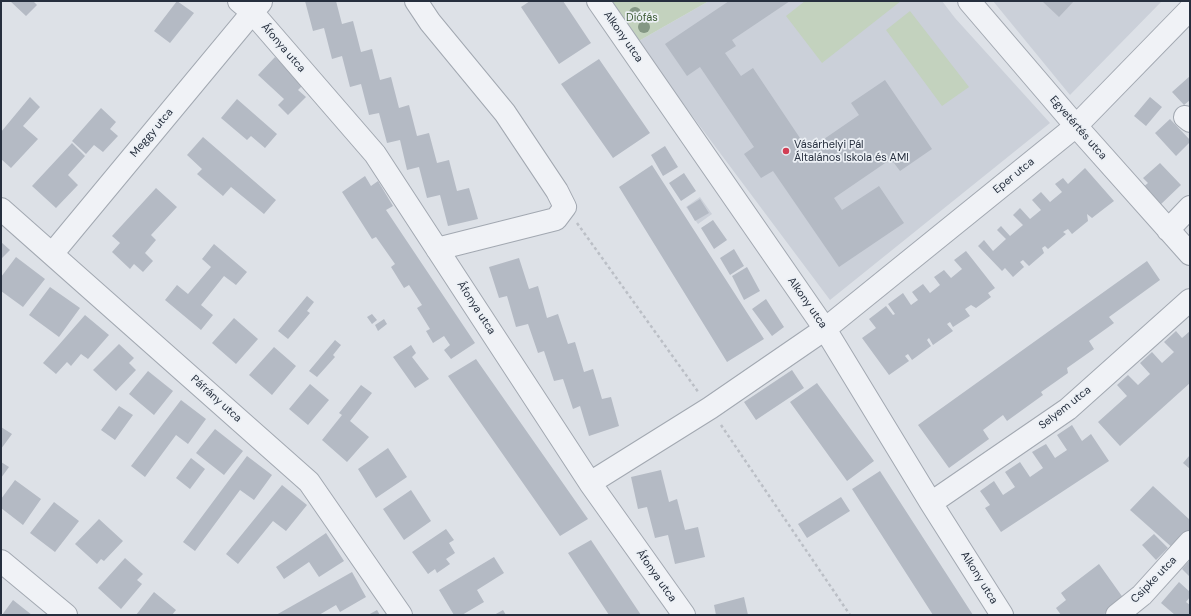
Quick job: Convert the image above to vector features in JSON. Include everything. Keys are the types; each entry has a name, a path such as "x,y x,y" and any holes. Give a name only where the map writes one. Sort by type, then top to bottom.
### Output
{"street":[{"path":"416,1 430,22 506,113 557,191 560,213 438,249"},
{"name":"Alkony utca","path":"598,1 825,329 931,503 1002,615"},
{"name":"Egyetértés utca","path":"969,1 1076,126 1190,254"},
{"name":"Áfonya utca","path":"251,5 375,154 590,483 684,615"},
{"name":"Meggy utca","path":"52,254 251,5"},
{"name":"Eper utca","path":"590,483 710,408 825,329 951,217 1076,126 1190,9"},
{"path":"1168,230 1190,207"},
{"name":"Páfrány utca","path":"1,209 309,482 401,615"},
{"name":"Selyem utca","path":"931,503 1068,409 1190,300"},
{"name":"Csipke utca","path":"1117,615 1142,595 1190,542"},
{"path":"1,561 66,615"}],"path":[{"path":"560,213 710,408 850,615"}],"shaded area":[{"path":"709,1 942,1 955,18 1050,123 830,300 637,42"},
{"path":"993,1 1162,1 1070,95"},
{"path":"700,197 712,214 698,224 686,207"}],"green space":[{"name":"Diófás","path":"608,1 709,1 637,42"},
{"path":"805,1 901,1 822,63 786,16"},
{"path":"910,11 969,87 942,106 886,30"}],"building":[{"path":"10,1 33,1 37,5 26,16"},
{"path":"177,1 194,13 170,43 154,31"},
{"path":"305,1 336,1 342,24 353,21 361,52 372,49 380,80 391,77 399,108 409,105 417,136 429,133 437,163 449,160 457,191 469,188 478,219 448,226 440,195 427,198 419,167 407,170 400,140 387,143 379,113 369,115 361,84 350,87 342,56 332,59 324,28 313,31"},
{"path":"530,1 563,1 591,43 559,64 521,7"},
{"path":"729,1 790,1 732,40 736,46 725,53 741,76 753,68 808,150 859,115 851,103 885,80 932,149 900,171 891,159 834,198 842,210 879,186 904,223 839,267 773,171 761,178 744,154 754,147 700,67 687,76 665,44"},
{"path":"1042,1 1074,1 1059,17"},
{"path":"275,57 304,84 298,90 306,97 288,115 278,105 284,99 258,75"},
{"path":"599,59 650,133 613,158 561,84"},
{"path":"1190,76 1190,100 1184,105 1172,92"},
{"path":"30,97 40,107 23,126 38,139 11,168 1,159 1,132"},
{"path":"1150,97 1162,107 1146,126 1134,116"},
{"path":"237,99 277,134 265,148 251,136 247,140 221,118"},
{"path":"101,108 116,122 110,129 118,136 103,152 94,145 86,154 72,141"},
{"path":"1170,119 1190,140 1190,142 1176,156 1155,133"},
{"path":"203,137 276,200 264,214 231,187 223,196 197,174 202,169 187,155"},
{"path":"72,143 85,156 68,175 78,185 56,208 32,186"},
{"path":"665,146 678,167 663,176 651,155"},
{"path":"1160,163 1181,185 1159,206 1142,188 1148,183 1143,178"},
{"path":"652,165 764,339 727,362 619,187"},
{"path":"1085,168 1114,201 1092,218 1087,214 1088,221 1072,234 1068,229 1063,232 1066,234 1048,249 1045,246 1042,248 1044,253 1029,266 1023,260 1020,262 1024,267 1013,277 1005,268 1002,271 978,246 984,240 993,251 1006,239 997,230 1001,226 1010,236 1023,225 1013,215 1020,208 1030,219 1041,210 1032,200 1041,192 1050,202 1062,192 1055,184 1063,178 1068,184"},
{"path":"684,173 696,191 681,201 669,183"},
{"path":"365,176 371,186 378,181 393,206 386,210 475,343 451,359 444,350 450,345 444,336 433,343 426,331 430,329 417,308 422,305 409,285 404,288 391,267 395,264 376,237 372,239 342,192"},
{"path":"156,188 177,207 151,235 156,240 145,253 153,261 143,272 134,264 130,269 112,252 120,243 112,236"},
{"path":"700,199 709,213 695,221 687,207"},
{"path":"713,220 727,240 714,249 701,228"},
{"path":"1,242 10,250 1,259"},
{"path":"214,244 247,272 236,285 224,276 201,305 213,315 201,330 165,300 177,285 188,294 211,267 202,259"},
{"path":"734,249 744,266 730,275 720,258"},
{"path":"966,251 995,288 988,293 991,297 976,308 971,305 965,309 970,316 953,327 950,322 947,324 953,331 933,345 929,338 927,340 931,346 912,360 908,354 905,356 909,361 889,375 862,338 876,328 869,319 886,306 893,315 895,314 888,304 903,293 911,305 918,300 912,292 923,284 930,293 940,285 934,277 944,270 951,278 962,269 954,260"},
{"path":"16,257 45,279 23,307 1,291 1,277"},
{"path":"519,258 529,289 538,286 547,318 558,314 568,344 575,342 584,372 593,369 602,399 611,397 619,426 589,436 580,406 573,409 563,379 554,381 544,351 538,353 528,324 516,327 507,296 499,298 489,267"},
{"path":"1147,261 1160,280 1109,317 1114,323 1089,341 1094,349 1067,368 1068,373 1041,392 1043,395 1007,421 1003,415 983,430 989,439 949,468 918,425"},
{"path":"747,267 760,291 744,300 732,276"},
{"path":"50,287 80,308 59,337 29,315"},
{"path":"307,296 314,302 307,311 310,313 288,339 278,331"},
{"path":"766,299 784,327 772,336 752,309"},
{"path":"372,314 377,320 372,324 367,317"},
{"path":"85,315 109,335 88,359 81,354 71,366 67,362 56,374 43,363"},
{"path":"234,318 258,339 236,364 212,343"},
{"path":"384,319 387,324 378,331 375,325"},
{"path":"1176,331 1182,338 1190,331 1190,383 1120,446 1098,422 1127,396 1117,385 1128,375 1138,385 1150,374 1140,363 1152,352 1162,363 1174,352 1164,342"},
{"path":"335,340 341,345 333,355 335,357 317,377 309,371"},
{"path":"119,344 134,358 129,363 136,370 116,391 93,370"},
{"path":"411,345 416,353 412,357 429,379 415,388 393,357"},
{"path":"274,347 296,366 272,395 249,375"},
{"path":"476,359 588,519 560,536 448,376"},
{"path":"792,370 804,388 756,420 744,402"},
{"path":"148,371 173,391 154,415 129,394"},
{"path":"817,383 874,461 847,481 790,402"},
{"path":"310,384 329,400 308,425 289,409"},
{"path":"361,385 372,393 350,421 369,437 347,462 322,440 342,415 339,413"},
{"path":"181,400 206,419 188,444 176,435 145,477 131,466"},
{"path":"119,406 133,415 115,440 101,430"},
{"path":"1072,425 1082,441 1091,434 1109,461 1001,532 985,508 990,505 980,491 994,481 1003,495 1015,487 1005,472 1020,462 1030,477 1043,468 1032,452 1046,444 1055,458 1067,450 1057,435"},
{"path":"1,427 12,434 1,449"},
{"path":"215,429 243,451 224,475 196,453"},
{"path":"388,448 407,477 376,498 358,469"},
{"path":"1190,455 1190,469 1183,463"},
{"path":"247,456 272,475 254,500 240,490 195,551 183,542"},
{"path":"191,458 205,469 190,489 176,478"},
{"path":"1,462 9,467 1,478"},
{"path":"661,470 669,502 677,499 685,530 698,527 705,557 675,564 668,535 655,538 647,507 638,509 631,477"},
{"path":"880,471 973,615 933,615 852,489"},
{"path":"15,480 41,499 23,525 1,508 1,499"},
{"path":"282,485 307,505 286,531 273,521 238,564 226,554"},
{"path":"1153,486 1190,520 1190,534 1175,550 1130,510"},
{"path":"411,490 431,521 404,540 383,509"},
{"path":"841,497 850,511 807,538 798,524"},
{"path":"54,502 79,521 55,552 30,533"},
{"path":"99,519 123,541 104,561 101,559 97,564 75,544"},
{"path":"446,529 454,540 449,543 455,553 446,559 450,564 437,573 435,569 428,574 412,552"},
{"path":"326,533 344,561 319,577 309,562 284,579 276,567"},
{"path":"1154,534 1168,548 1156,560 1142,545"},
{"path":"591,540 641,615 609,615 568,553"},
{"path":"494,557 504,573 477,590 484,602 462,615 454,615 439,590"},
{"path":"125,558 143,574 137,580 142,584 121,609 98,588"},
{"path":"1190,560 1190,577 1182,569"},
{"path":"1099,564 1124,599 1103,615 1061,615 1056,608 1066,600 1061,593"},
{"path":"352,572 366,597 340,612 336,605 319,615 276,615"},
{"path":"1179,582 1190,592 1190,597 1186,602 1190,605 1190,615 1175,615 1161,603"},
{"path":"154,592 176,610 172,615 136,615"},
{"path":"744,597 748,615 716,615 714,605"},
{"path":"13,600 32,615 2,615"},
{"path":"377,610 380,615 368,615"},
{"path":"503,610 506,615 494,615"}],"place":[{"name":"Vásárhelyi Pál Általános Iskola és AMI","path":"786,151"}]}
